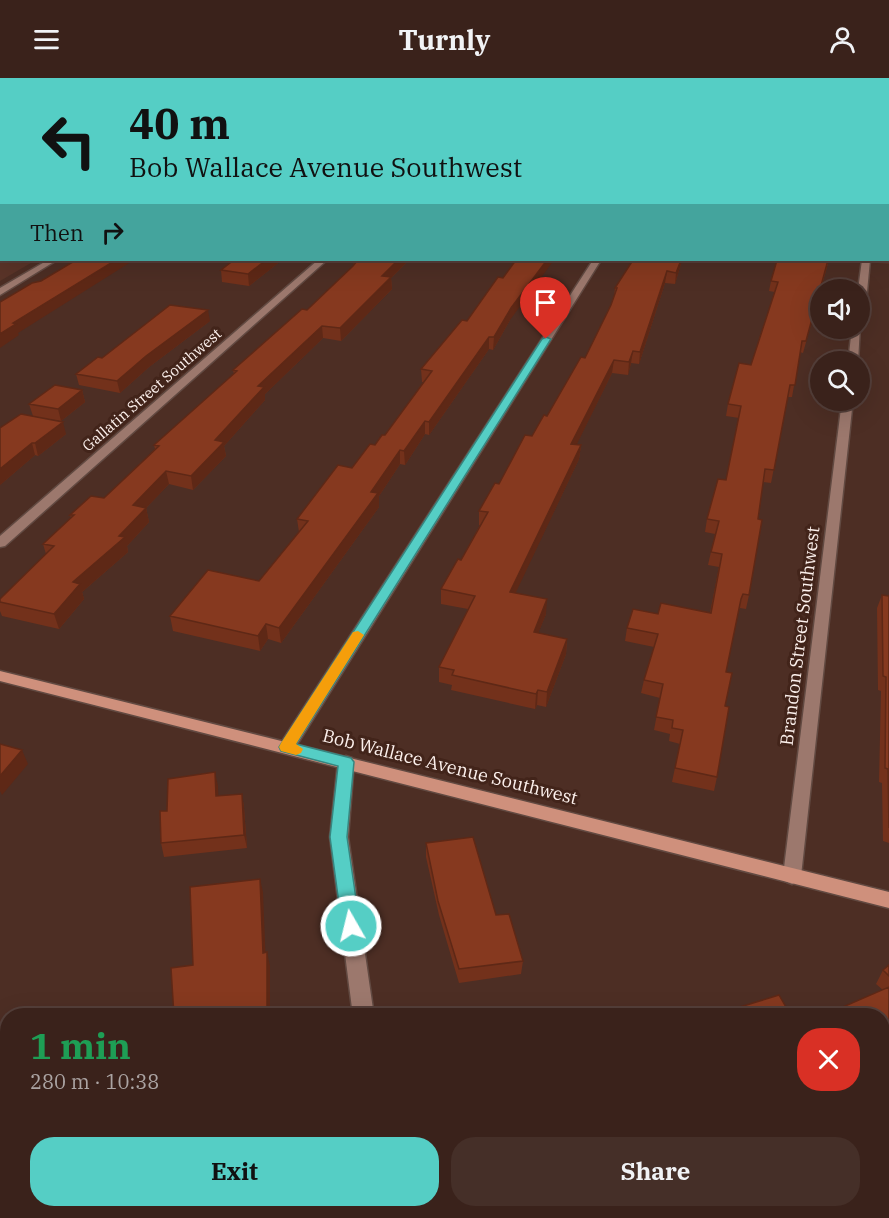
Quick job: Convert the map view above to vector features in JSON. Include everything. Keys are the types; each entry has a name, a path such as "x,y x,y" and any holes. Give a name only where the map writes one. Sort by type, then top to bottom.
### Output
{"main road":[{"name":"Bob Wallace Avenue Southwest","path":"0,676 889,900"}],"street":[{"path":"0,292 51,261"},
{"name":"Gallatin Street Southwest","path":"0,543 322,261"},
{"path":"286,747 596,261"},
{"path":"864,279 866,261"},
{"name":"Brandon Street Southwest","path":"792,876 847,411"},
{"path":"346,762 339,837 363,1008"}],"shaded area":[{"path":"0,261 34,261 0,281"},
{"path":"878,261 889,261 889,264 877,263"}],"building":[{"path":"74,261 114,261 13,323 16,324 0,334 0,302 32,283 41,281"},
{"path":"233,261 265,261 248,274 221,270"},
{"path":"357,261 397,261 382,276 391,277 340,328 322,326 258,386 264,387 215,440 224,442 191,476 166,471 133,505 146,508 119,536 125,537 73,582 80,584 54,614 0,602 0,599 54,546 43,544 74,515 70,515 91,496 104,498 159,446 154,445 237,371 233,370 302,309 307,310"},
{"path":"515,261 546,261 511,308 494,337 489,337 429,422 425,421 404,451 400,450 371,492 378,493 279,628 266,624 258,636 170,616 208,570 259,581 308,521 297,519 338,465 352,468 370,444 375,445 382,435 385,435 432,371 421,369 462,320 467,321 498,277 503,278"},
{"path":"632,261 681,261 676,273 667,271 640,352 633,351 629,362 614,360 571,444 581,445 510,592 547,599 534,632 567,639 547,692 538,690 536,694 452,675 454,670 439,667 475,596 441,589 458,559 461,560 488,512 479,511 495,483 499,484 525,435 532,436 544,415 547,416 581,357 585,358 611,305 617,288 615,288"},
{"path":"777,261 828,261 823,279 810,279 810,326 806,341 802,341 795,385 790,385 774,470 765,469 758,519 762,520 749,595 743,594 741,599 726,672 732,673 725,706 729,707 717,777 675,768 683,730 672,728 673,720 656,717 663,684 644,680 658,634 627,628 633,609 658,614 661,603 711,613 722,554 711,552 719,521 707,519 718,479 726,480 741,406 728,404 739,363 751,365 778,282 771,281"},
{"path":"170,305 208,310 146,356 117,381 76,374 98,357 102,358"},
{"path":"55,385 82,390 58,409 29,404"},
{"path":"21,414 63,422 0,469 0,428"},
{"path":"882,595 889,596 889,828 888,769 885,768 886,677 883,676"},
{"path":"0,744 22,750 0,776"},
{"path":"215,772 216,796 242,794 244,835 161,843 160,811 167,811 168,779"},
{"path":"473,837 496,915 509,914 523,961 459,969 438,901 426,843"},
{"path":"260,879 263,953 267,952 267,1008 174,1008 171,968 193,965 190,887"},
{"path":"889,965 889,976 883,970"},
{"path":"889,987 889,1008 840,1008"},
{"path":"779,995 786,1008 737,1008"}],"slow traffic":[{"path":"296,749 286,747 358,635"}],"route":[{"path":"351,926 339,837 346,762 286,747 546,339"}]}
